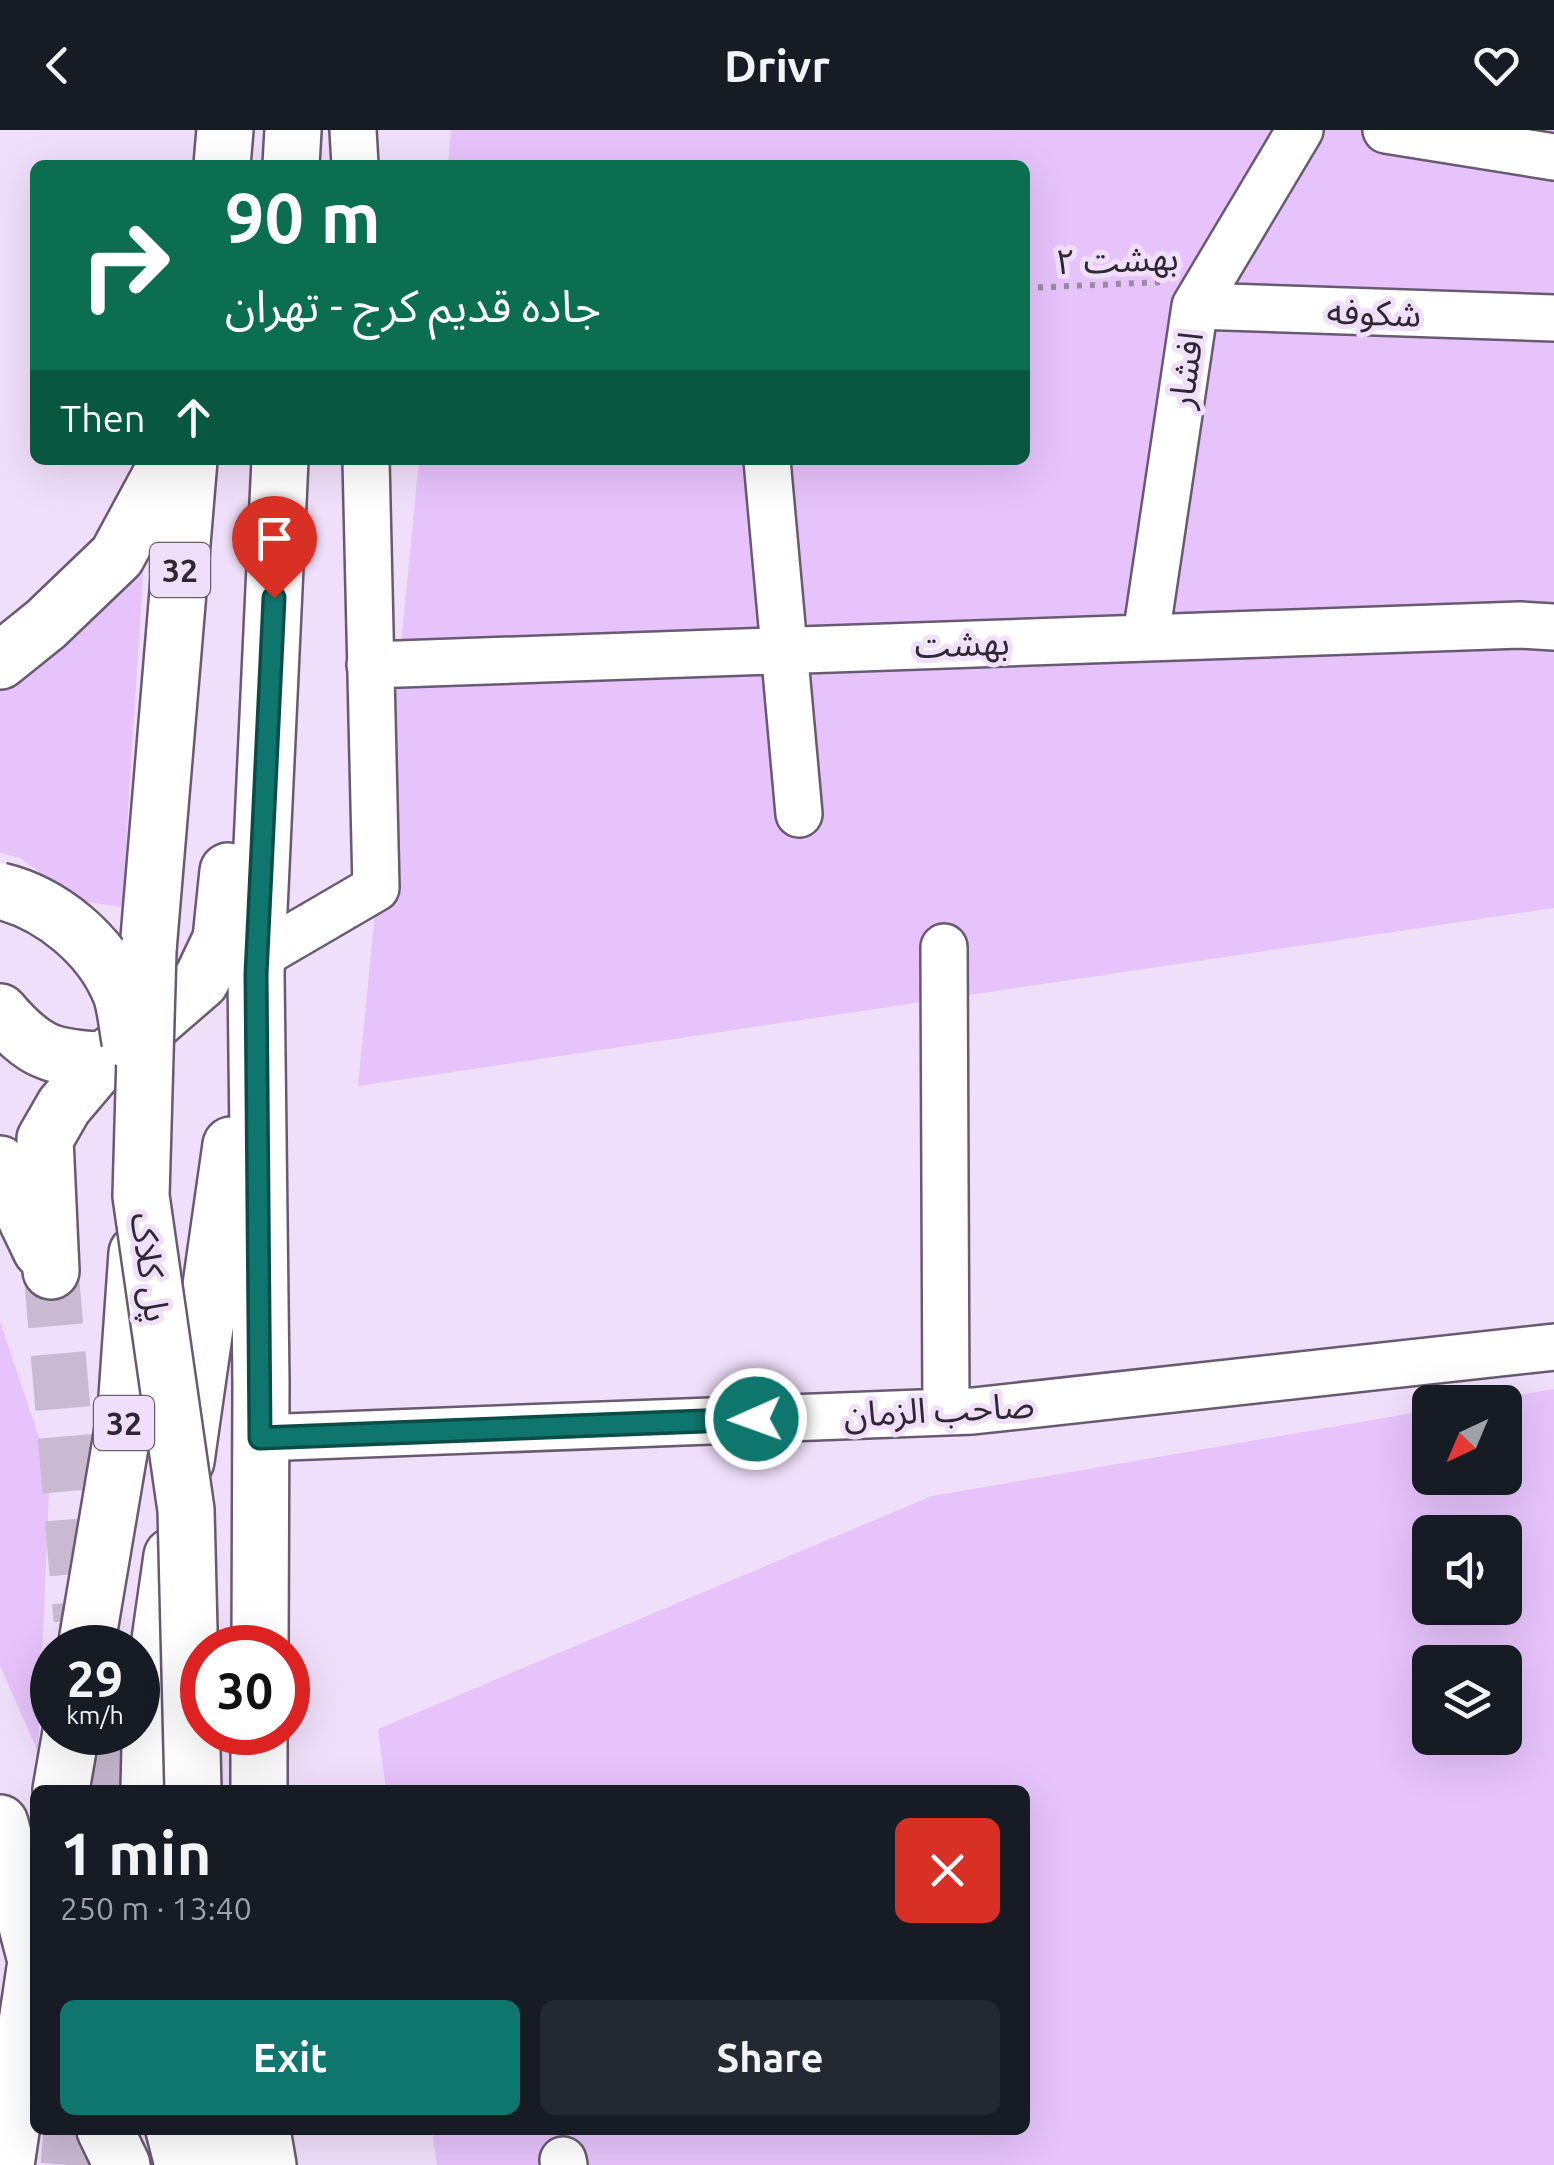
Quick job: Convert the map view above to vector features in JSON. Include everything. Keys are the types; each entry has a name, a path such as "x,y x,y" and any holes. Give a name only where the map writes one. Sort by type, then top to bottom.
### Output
{"highway":[{"path":"222,160 225,130"},
{"path":"291,160 293,130"},
{"name":"32","path":"0,661 23,635 117,556 166,465"},
{"name":"32","path":"140,1196 148,950 189,465"},
{"path":"260,1625 256,966 280,465"},
{"path":"0,1164 51,1271 45,1139 64,1106 102,1060 142,1032 201,981 221,939 233,808 272,667"},
{"path":"0,891 62,919 104,962 122,996 144,1119"},
{"path":"149,1785 150,1703 256,966"},
{"path":"0,1012 15,1030 46,1054 102,1060"},
{"name":"پل کلاک","path":"90,1625 126,1411 140,1196"},
{"name":"پل کلاک","path":"140,1196 186,1510 193,1785"},
{"path":"62,1785 67,1755"},
{"path":"259,1785 260,1755"},
{"path":"0,1823 30,1938"},
{"path":"0,1899 30,1970"},
{"path":"6,2165 30,2002"},
{"path":"0,2114 24,2165"},
{"path":"107,2135 122,2165"},
{"path":"175,2135 182,2165"},
{"path":"218,2135 224,2165"},
{"path":"263,2135 268,2165"}],"street":[{"path":"353,130 354,160"},
{"name":"افشار","path":"1146,636 1202,293 1300,130"},
{"path":"1386,130 1554,157"},
{"name":"شکوفه","path":"1202,293 1554,318"},
{"path":"256,966 376,888 366,465"},
{"path":"768,465 799,814"},
{"name":"بهشت","path":"370,665 1146,636 1554,627"},
{"path":"944,947 946,1412"},
{"name":"صاحب الزمان","path":"260,1438 946,1412 1554,1348"}],"path":[{"name":"بهشت ۲","path":"1030,288 1202,293"}],"shaded area":[{"path":"451,130 1554,130 1554,908 358,1086 419,465 1030,465 1030,160 448,160"},
{"path":"144,560 122,907 80,901 20,858 0,853 0,676"},
{"path":"0,1321 50,1470 43,1625 30,1625 30,1734 0,1666"},
{"path":"1554,1389 1554,2165 437,2165 433,2135 1030,2135 1030,1785 385,1785 378,1729 932,1496 1412,1413 1412,1495 1522,1495 1522,1394"}],"tunnel":[{"path":"51,1271 81,1620"},
{"path":"93,1755 96,1785"},
{"path":"68,2165 71,2135"}],"route":[{"path":"274,598 256,974 260,1438 756,1419"}]}
